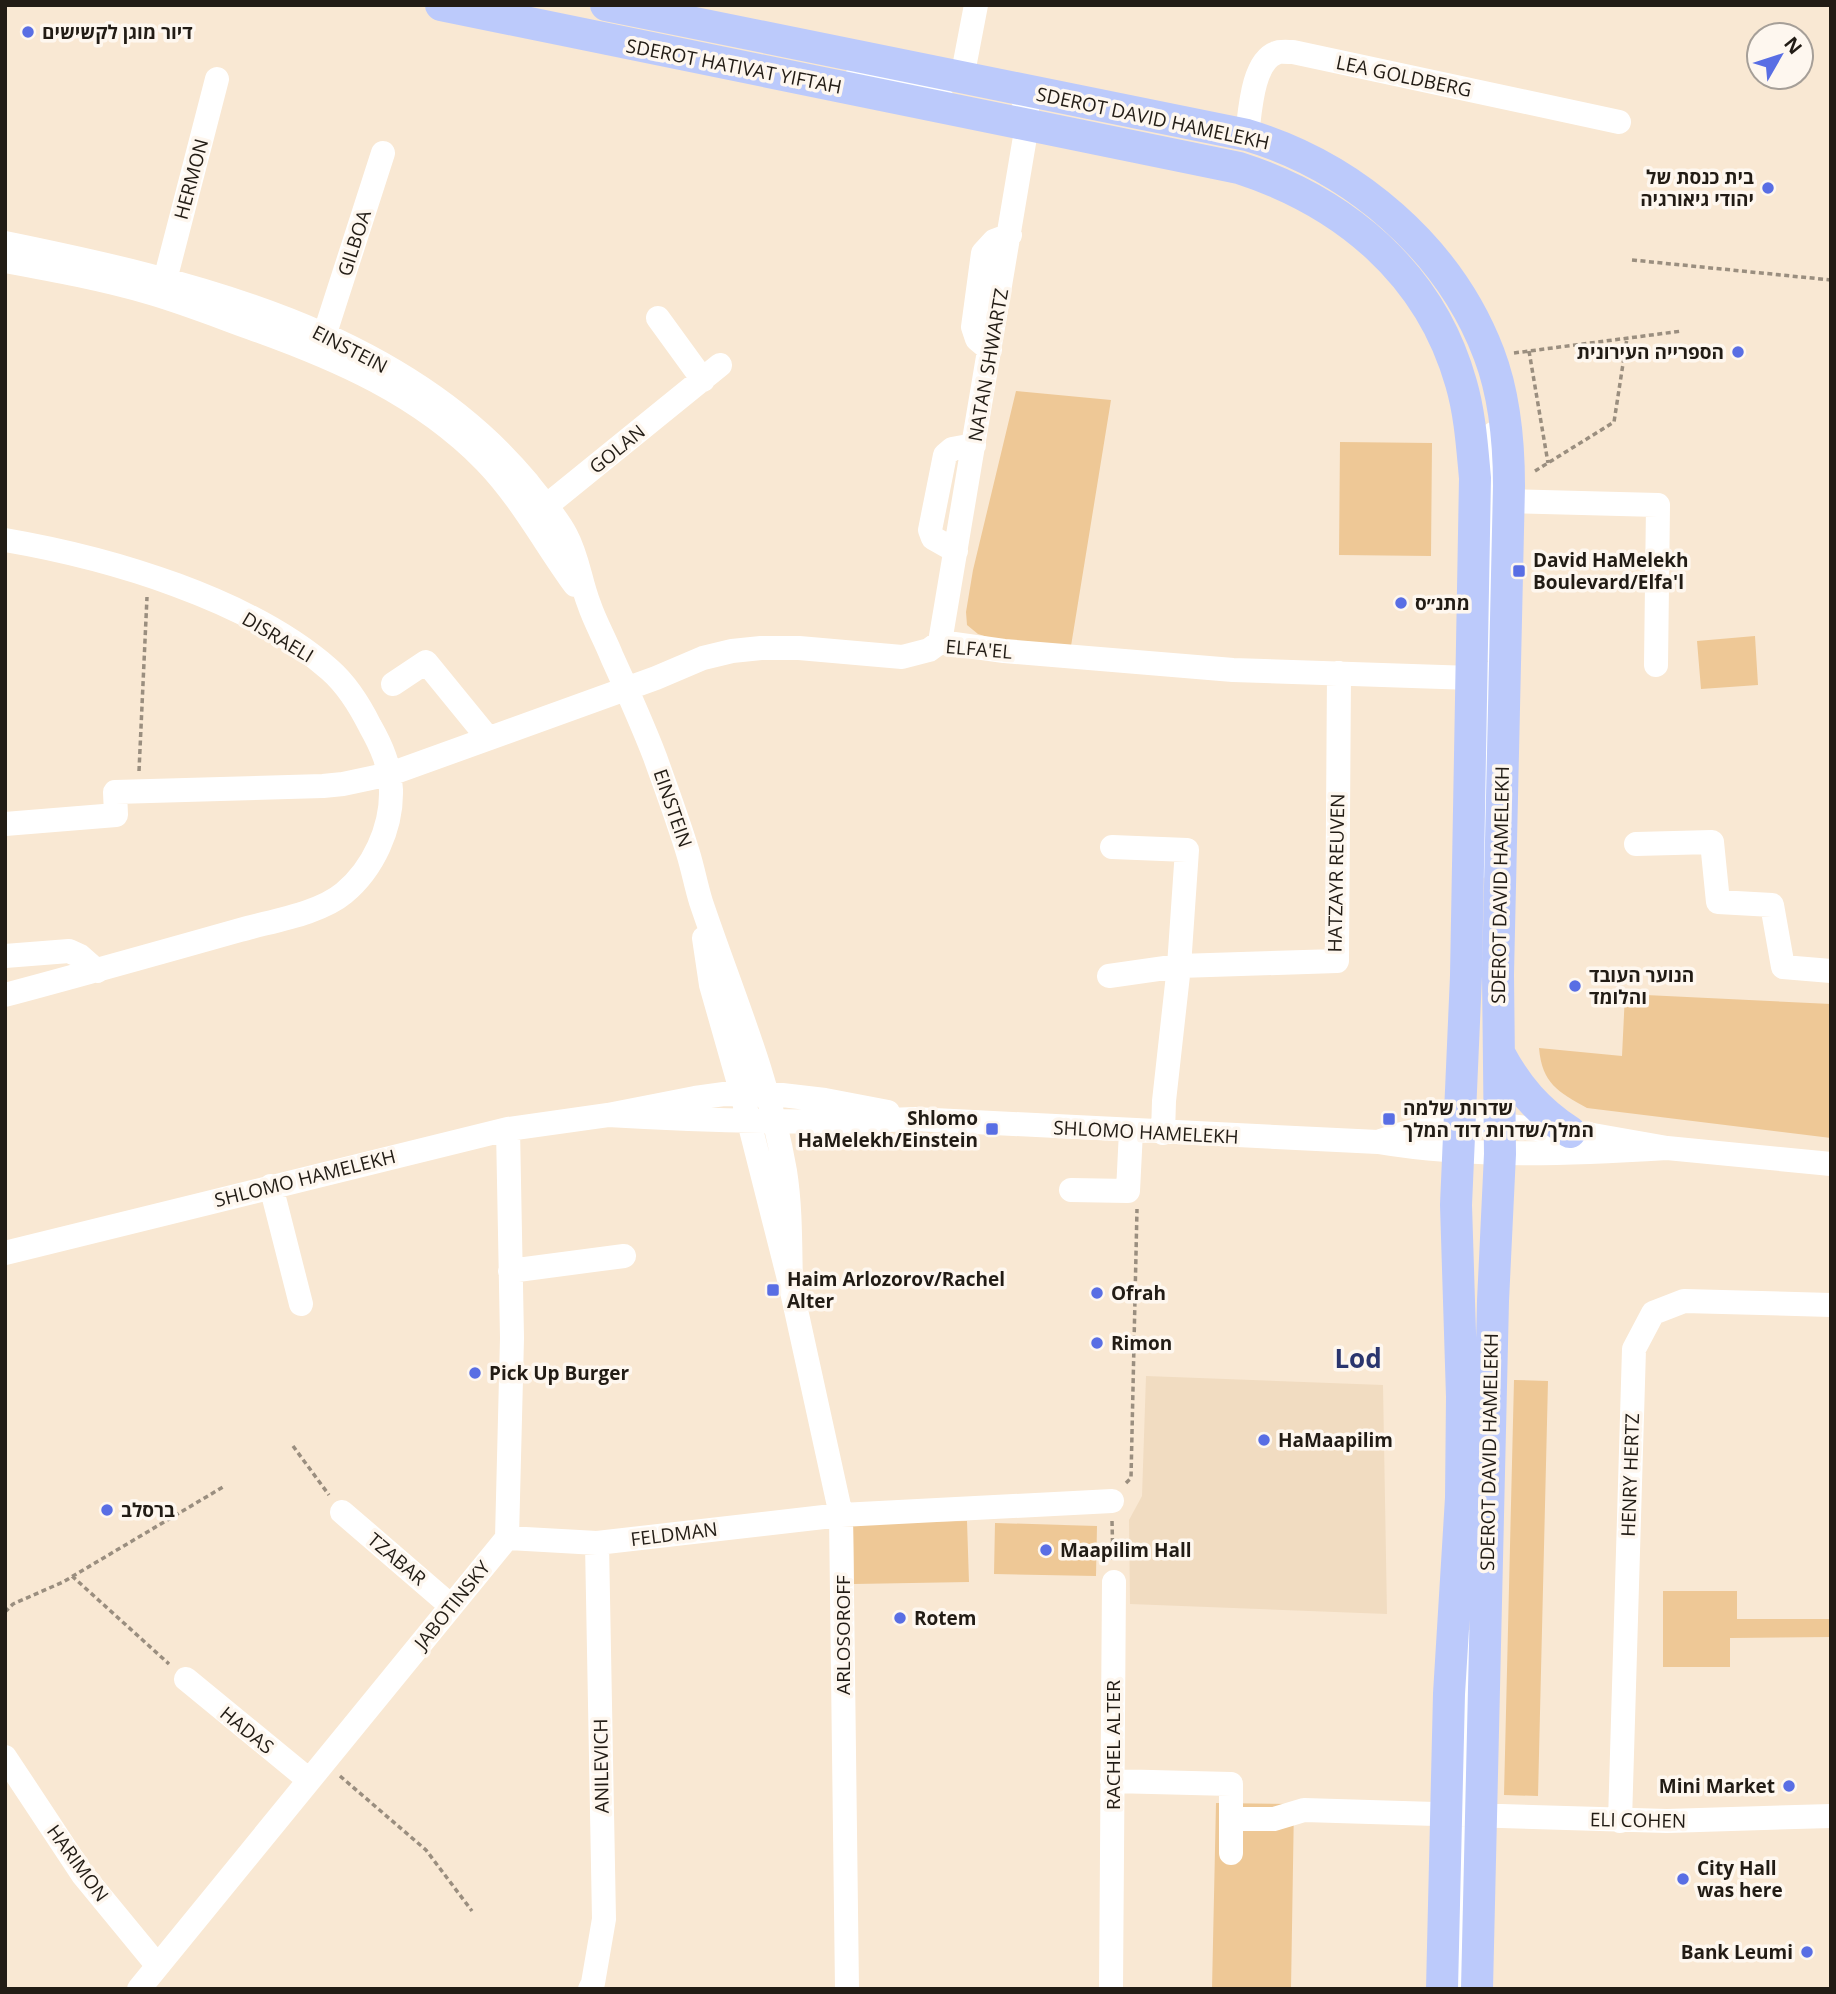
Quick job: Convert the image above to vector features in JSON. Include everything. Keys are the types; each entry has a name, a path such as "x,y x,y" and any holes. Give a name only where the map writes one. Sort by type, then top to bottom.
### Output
{"main road":[{"name":"SDEROT HATIVAT YIFTAH","path":"441,5 1027,125"},
{"name":"SDEROT HATIVAT YIFTAH","path":"606,5 679,13 1018,89"},
{"name":"SDEROT DAVID HAMELEKH","path":"1018,89 1247,135 1298,153 1329,169 1390,214 1420,244 1443,274 1479,329 1500,393 1507,432 1509,493 1497,975 1500,1139 1493,1301 1477,1989"},
{"name":"SDEROT DAVID HAMELEKH","path":"1027,125 1239,168 1274,179 1345,218 1376,243 1405,276 1428,310 1449,347 1471,425 1475,478 1472,678 1466,976 1456,1231 1462,1397 1461,1498 1449,1693 1442,1989"},
{"path":"1499,1053 1514,1080 1528,1097 1553,1121 1570,1132"}],"street":[{"path":"519,5 635,29 658,28 679,13"},
{"path":"962,78 976,5"},
{"path":"679,13 679,37 688,57"},
{"name":"LEA GOLDBERG","path":"1247,135 1257,75 1263,64 1276,53 1293,52 1619,122"},
{"name":"HERMON","path":"165,279 217,79"},
{"name":"NATAN SHWARTZ","path":"940,642 1027,125 1027,108 1018,89"},
{"name":"GILBOA","path":"325,333 383,153"},
{"name":"EINSTEIN","path":"5,243 165,279 325,333 440,399 491,442 539,512"},
{"name":"EINSTEIN","path":"5,261 150,293 320,352 364,373 451,430 567,536 580,566 588,603 627,689 680,828 701,900 742,1014 754,1095 774,1121"},
{"name":"GOLAN","path":"539,512 711,373 658,318"},
{"path":"1491,360 1493,462 1489,631 1495,650 1505,666"},
{"path":"1509,493 1658,505 1656,664"},
{"name":"DISRAELI","path":"5,540 57,549 191,590 254,620 300,647 332,672 360,706 381,746 390,774 391,801 386,827 378,848 357,881 341,895 299,913 5,995"},
{"name":"ELFA'EL","path":"138,792 343,785 390,774 627,689 703,658 761,648 799,648 902,657 929,650 940,642 1004,651 1220,669 1472,678 1488,675 1505,666"},
{"path":"393,684 426,662 488,738"},
{"name":"HATZAYR REUVEN","path":"1179,966 1337,961 1339,673"},
{"path":"5,824 116,816 116,792 138,792"},
{"path":"1636,844 1712,842 1718,902 1772,905 1783,967 1831,971"},
{"path":"1112,848 1188,850 1163,1133"},
{"path":"5,956 69,951 80,956 97,971"},
{"path":"1109,976 1179,966"},
{"name":"SHLOMO HAMELEKH","path":"5,1253 508,1129 608,1115 695,1098 754,1095 825,1100 869,1107 914,1119"},
{"name":"ARLOSOROFF","path":"754,1095 749,1121 791,1287 841,1515 847,1989"},
{"name":"SHLOMO HAMELEKH","path":"608,1115 749,1121 854,1122 914,1119 1378,1142 1500,1139 1570,1132 1667,1148 1831,1164"},
{"name":"ARLOSOROFF","path":"774,1121 787,1189 791,1287"},
{"path":"507,1538 512,1338 508,1129"},
{"path":"1071,1190 1128,1191 1131,1131"},
{"name":"SHLOMO HAMELEKH","path":"1500,1139 1585,1153 1667,1148"},
{"path":"271,1186 301,1304"},
{"path":"510,1271 625,1256"},
{"name":"HENRY HERTZ","path":"1620,1821 1634,1349 1653,1313 1684,1301 1831,1305"},
{"path":"841,1515 1112,1501"},
{"name":"TZABAR","path":"342,1513 451,1606"},
{"name":"FELDMAN","path":"507,1538 597,1543 841,1515"},
{"name":"JABOTINSKY","path":"139,1989 507,1538"},
{"name":"ANILEVICH","path":"590,1989 604,1919 597,1543"},
{"name":"RACHEL ALTER","path":"1111,1989 1114,1582"},
{"name":"HADAS","path":"186,1679 316,1771"},
{"name":"HARIMON","path":"5,1757 83,1874 157,1965"},
{"path":"1112,1780 1231,1784 1231,1853"},
{"name":"ELI COHEN","path":"1231,1819 1274,1819 1304,1810 1620,1821 1831,1816"},
{"path":"1445,1815 1456,1834 1462,1855 1460,1989"}],"path":[{"path":"1632,260 1831,280"},
{"path":"1491,360 1529,351 1682,331"},
{"path":"1509,493 1548,463 1614,422 1627,338"},
{"path":"1529,351 1548,463"},
{"path":"138,792 148,576"},
{"path":"1114,1582 1112,1501 1130,1478 1137,1201"},
{"path":"293,1446 342,1513"},
{"path":"5,1612 13,1604 72,1576 223,1487"},
{"path":"72,1576 186,1679"},
{"path":"316,1771 426,1850 472,1911"}],"shaded area":[{"path":"1016,391 1111,400 1071,646 991,638 978,634 967,625 966,612 973,570"},
{"path":"1340,442 1432,443 1431,556 1339,555"},
{"path":"1755,636 1758,685 1701,689 1697,641"},
{"path":"1625,994 1831,1004 1831,1138 1587,1108 1568,1097 1548,1078 1539,1048 1622,1056"},
{"name":"HaMaapilim","path":"1146,1376 1383,1385 1387,1614 1130,1604 1129,1520 1142,1496"},
{"path":"1514,1380 1548,1381 1538,1796 1504,1795"},
{"path":"967,1521 969,1582 854,1584 853,1523"},
{"name":"Maapilim Hall","path":"995,1523 1097,1526 1096,1576 994,1574"},
{"path":"1663,1591 1737,1591 1737,1619 1831,1619 1831,1637 1730,1638 1730,1667 1663,1667"},
{"path":"1216,1803 1294,1804 1291,1989 1212,1989"}],"place":[{"name":"דיור מוגן לקשישים","path":"28,32"},
{"name":"בית כנסת של יהודי גיאורגיה","path":"1768,188"},
{"name":"הספרייה העירונית","path":"1738,352"},
{"name":"David HaMelekh Boulevard/Elfa'l","path":"1519,571"},
{"name":"מתנ״ס","path":"1401,603"},
{"name":"הנוער העובד והלומד","path":"1575,986"},
{"name":"שדרות שלמה המלך/שדרות דוד המלך","path":"1389,1119"},
{"name":"Shlomo HaMelekh/Einstein","path":"992,1129"},
{"name":"Haim Arlozorov/Rachel Alter","path":"773,1290"},
{"name":"Ofrah","path":"1097,1293"},
{"name":"Rimon","path":"1097,1343"},
{"name":"Pick Up Burger","path":"475,1373"},
{"name":"HaMaapilim","path":"1264,1440"},
{"name":"ברסלב","path":"107,1510"},
{"name":"Maapilim Hall","path":"1046,1550"},
{"name":"Rotem","path":"900,1618"},
{"name":"Mini Market","path":"1789,1786"},
{"name":"City Hall was here","path":"1683,1879"},
{"name":"Bank Leumi","path":"1807,1952"}],"district":[{"name":"Lod","path":"1358,1358"}]}
